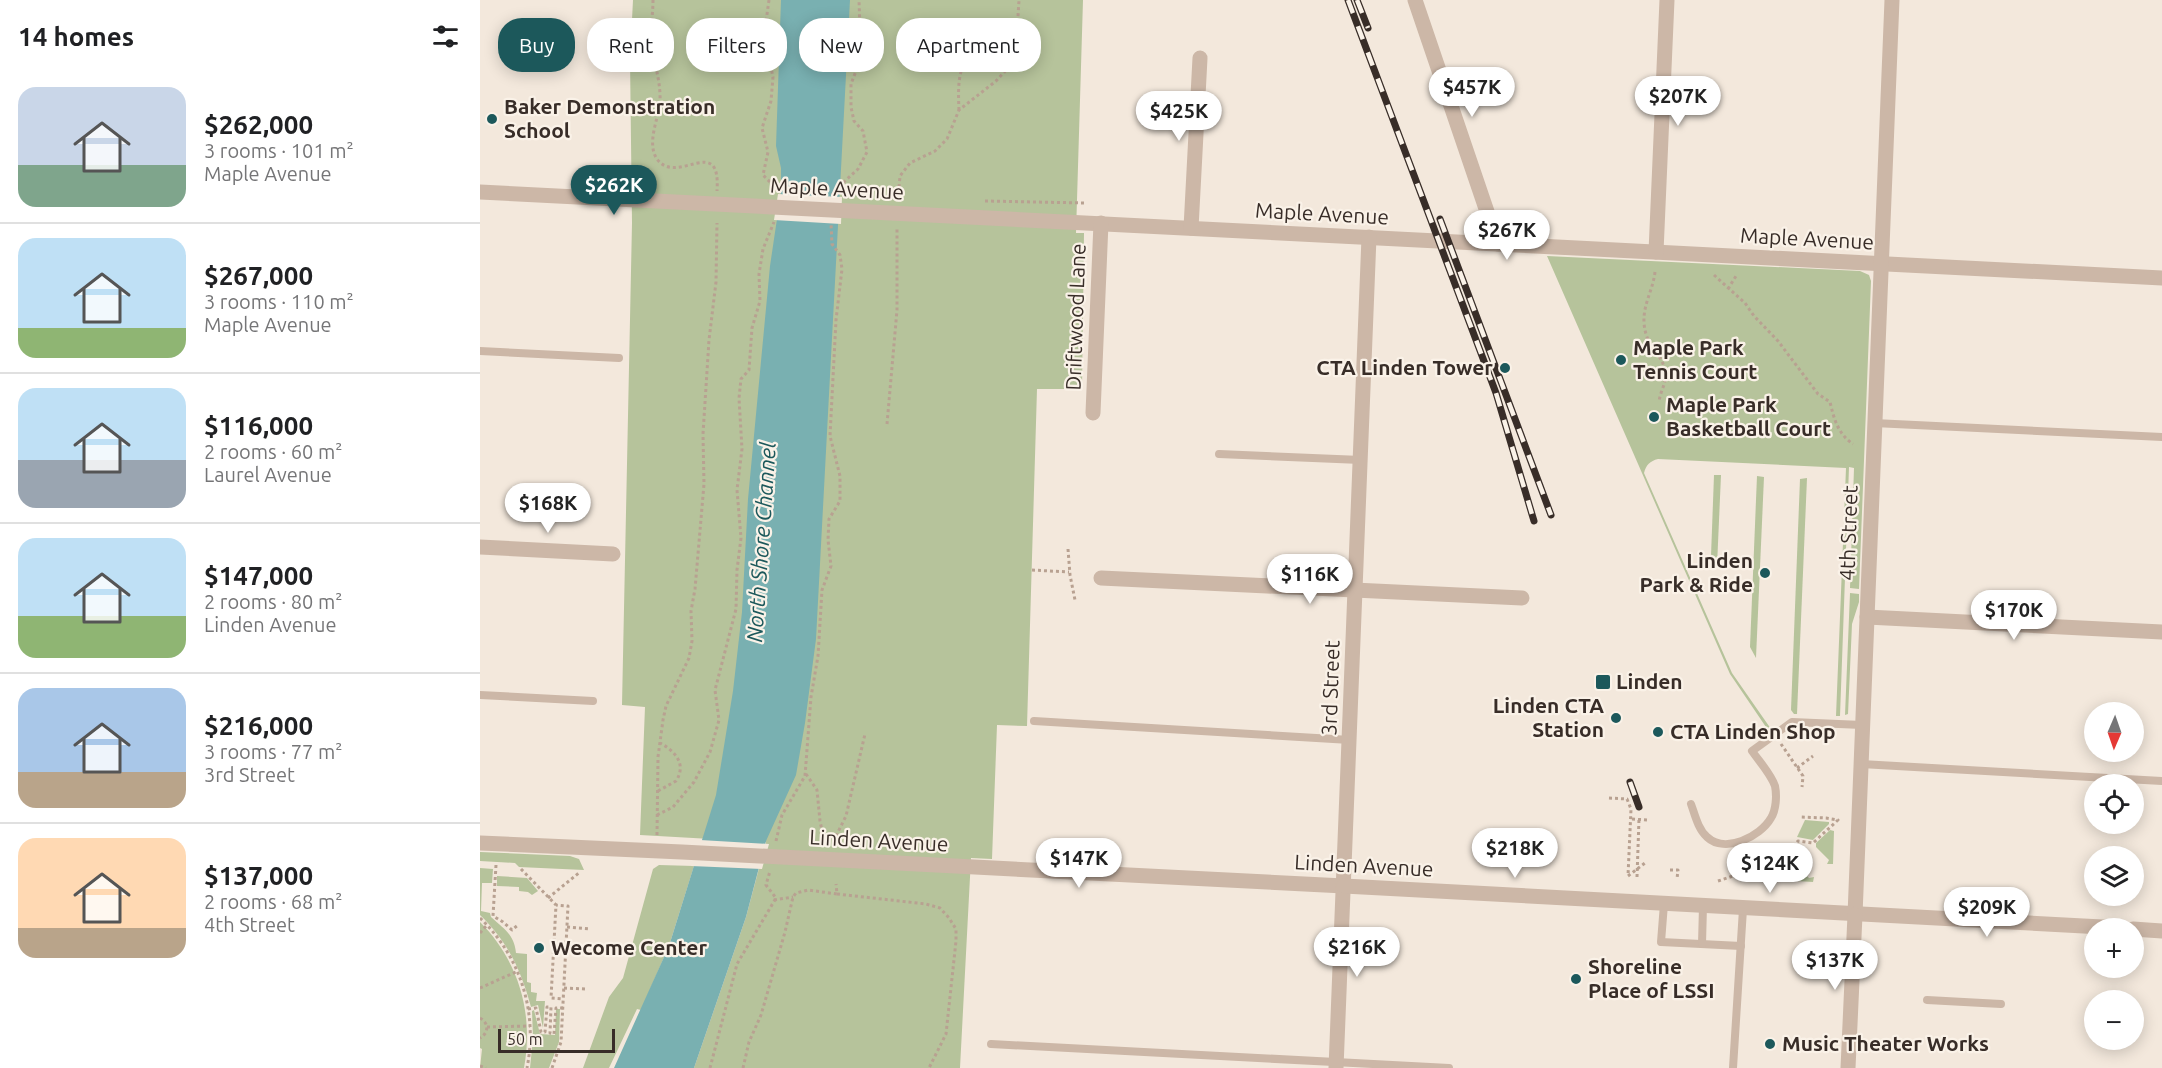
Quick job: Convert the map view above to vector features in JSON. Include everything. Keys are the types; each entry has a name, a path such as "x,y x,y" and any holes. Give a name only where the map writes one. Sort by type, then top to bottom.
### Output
{"street":[{"path":"1415,0 1498,244"},
{"path":"1656,252 1667,0"},
{"name":"4th Street","path":"1848,1068 1892,0"},
{"path":"1191,228 1200,58"},
{"name":"Maple Avenue","path":"480,192 2162,278"},
{"name":"Driftwood Lane","path":"1093,413 1101,223"},
{"name":"3rd Street","path":"1336,1065 1369,237"},
{"path":"480,547 613,554"},
{"path":"1101,578 1522,598"},
{"path":"1867,617 2162,632"},
{"name":"Linden Avenue","path":"480,843 1344,886 2084,926"},
{"path":"2144,930 2162,931"}],"lane":[{"path":"480,351 619,358"},
{"path":"1874,423 2162,437"},
{"path":"1219,454 1361,460"},
{"path":"480,695 593,701"},
{"path":"1034,721 1350,740"},
{"path":"1691,804 1701,830 1714,842 1733,844 1746,838 1762,828 1772,817 1775,798 1774,784 1752,751 1792,722 1862,724"},
{"path":"1861,764 2162,780"},
{"path":"1664,904 1661,942 1741,946"},
{"path":"1702,944 1703,906"},
{"path":"1733,1068 1743,909"},
{"path":"1927,1000 2001,1004"},
{"path":"991,1044 1336,1065 1449,1068"}],"path":[{"path":"653,0 651,38 660,102 652,142 653,153 664,165 684,167 703,162 711,163 716,170 717,193"},
{"path":"769,0 764,36 773,77 771,101 762,128 768,152 763,176 777,189 778,199"},
{"path":"833,202 834,192 858,169 867,152 863,131 854,121 851,107 851,84 861,58 859,0"},
{"path":"1018,18 1019,0"},
{"path":"898,206 900,176 910,163 935,151 947,139 959,110 958,87 961,72"},
{"path":"959,110 1004,72"},
{"path":"980,201 1085,203"},
{"path":"711,1068 737,964 776,898 766,885 777,857 782,815 805,772 811,697 818,656 822,590 831,566 828,540 829,519 840,501 840,476 830,436 836,320 842,269 840,255 832,244 830,235 832,213"},
{"path":"657,814 673,807 694,782 710,752 719,720 715,690 736,609 736,570 741,538 737,490 742,449 739,398 741,379 748,370 752,328 760,301 759,274 763,249 777,214"},
{"path":"657,835 660,743 666,706 689,658 692,641 691,611 704,484 704,434 709,340 716,282 717,223"},
{"path":"887,424 897,310 897,223"},
{"path":"1655,272 1652,291 1645,303 1644,325 1647,340 1665,368 1659,402"},
{"path":"1714,275 1745,303 1778,341 1818,394 1830,402 1834,421 1853,444"},
{"path":"1728,289 1736,276"},
{"path":"1068,549 1076,600"},
{"path":"1032,570 1070,572"},
{"path":"836,836 846,816 865,734"},
{"path":"1778,741 1803,776 1802,787"},
{"path":"658,792 676,781 680,768 676,754 660,743"},
{"path":"1797,768 1813,756"},
{"path":"805,772 817,790 824,840"},
{"path":"1609,798 1627,799 1631,809 1628,876 1645,863"},
{"path":"1791,840 1796,843 1798,841 1813,843 1838,820 1801,817"},
{"path":"1631,819 1648,820"},
{"path":"1637,877 1639,819"},
{"path":"1769,883 1795,861 1794,846 1796,843"},
{"path":"496,865 493,916 512,930 518,925"},
{"path":"521,868 556,906 568,906 561,1042 552,1068"},
{"path":"1670,870 1678,870 1677,879"},
{"path":"548,898 580,872"},
{"path":"1718,880 1739,874"},
{"path":"836,884 837,894"},
{"path":"743,1068 749,1042 761,1015 793,897 796,893 808,890 927,904 940,908 956,929 956,960 950,990 946,1034 929,1068"},
{"path":"774,900 793,897"},
{"path":"556,906 551,998 563,999"},
{"path":"480,918 502,944 518,972 530,1026 530,1052 527,1068"},
{"path":"480,933 487,925"},
{"path":"567,927 590,929"},
{"path":"480,988 518,972"},
{"path":"564,988 587,989"},
{"path":"528,1009 536,1008 541,1032 545,1032 548,1007 550,1007 550,1033 554,1034 556,1008 563,1008"},
{"path":"480,1018 487,1027 486,1032 480,1038"},
{"path":"487,1027 530,1026"},
{"path":"480,1066 486,1068"}],"green space":[{"path":"633,0 1083,0 1076,233 1084,233 1082,389 1037,389 1027,726 997,725 992,859 971,858 960,1068 694,1068 746,917 766,842 640,835 645,707 622,705 632,223 630,72 674,72 674,18 632,18"},
{"path":"1547,256 1860,271 1869,275 1871,281 1859,589 1850,588 1854,468 1849,467 1840,716 1836,716 1846,468 1658,459 1649,464 1644,473 1732,673 1771,729 1768,730 1730,674"},
{"path":"1714,475 1721,475 1717,566 1711,556"},
{"path":"1757,476 1764,477 1756,658 1750,647"},
{"path":"1807,478 1797,714 1794,714 1791,710 1800,479"},
{"path":"1850,593 1859,594 1859,602 1852,624 1848,714 1845,715"},
{"path":"1805,820 1829,822 1829,824 1813,840 1797,837"},
{"path":"1830,830 1834,831 1833,864 1827,864 1829,860 1816,847 1816,843"},
{"path":"1792,845 1793,859 1770,880 1751,879 1751,875 1773,864"},
{"path":"480,852 570,856 579,859 584,870 519,867 515,863 480,861"},
{"path":"1799,859 1804,865 1800,869 1809,878 1814,877 1813,882 1780,880 1779,877"},
{"path":"659,865 694,866 669,946 641,1010 637,1009 609,1068 583,1068 609,997 623,978 653,869"},
{"path":"480,868 493,869 492,883 482,883 481,911 490,913 491,917 508,932 516,953 527,954 527,982 531,983 531,992 537,993 536,1001 545,1001 543,1028 538,1005 531,1007 523,981 506,946 480,915"},
{"path":"497,876 527,878 538,891 532,895 519,891 519,887 497,886"},
{"path":"480,922 505,954 520,989 527,1028 524,1068 480,1068 482,1049 480,1048"},
{"path":"556,1009 560,1009 559,1042 549,1068 530,1068 533,1038 532,1011 534,1010 540,1034 555,1035"}],"water":[{"name":"North Shore Channel","path":"781,0 850,0 849,18 799,18 799,72 846,72 816,639 805,723 796,775 766,841 746,917 694,1068 614,1068 669,946 716,795 733,691 742,612 748,499 770,266 781,192 781,168 776,146 779,72 787,72 787,18 780,18"}],"pier":[{"path":"778,194 842,197 841,224 774,220"},
{"path":"700,840 769,844 762,869 691,866"}],"railway":[{"path":"1348,0 1496,393 1534,521"},
{"path":"1357,0 1368,28"},
{"path":"1440,219 1551,515"},
{"path":"1630,782 1639,807"}],"place":[{"name":"Baker Demonstration School","path":"492,119"},
{"name":"Maple Park Tennis Court","path":"1621,360"},
{"name":"CTA Linden Tower","path":"1505,368"},
{"name":"Maple Park Basketball Court","path":"1654,417"},
{"name":"Linden Park & Ride","path":"1765,573"},
{"name":"Linden","path":"1603,682"},
{"name":"Linden CTA Station","path":"1616,718"},
{"name":"CTA Linden Shop","path":"1658,732"},
{"name":"Wecome Center","path":"539,948"},
{"name":"Shoreline Place of LSSI","path":"1576,979"},
{"name":"Music Theater Works","path":"1770,1044"}]}
